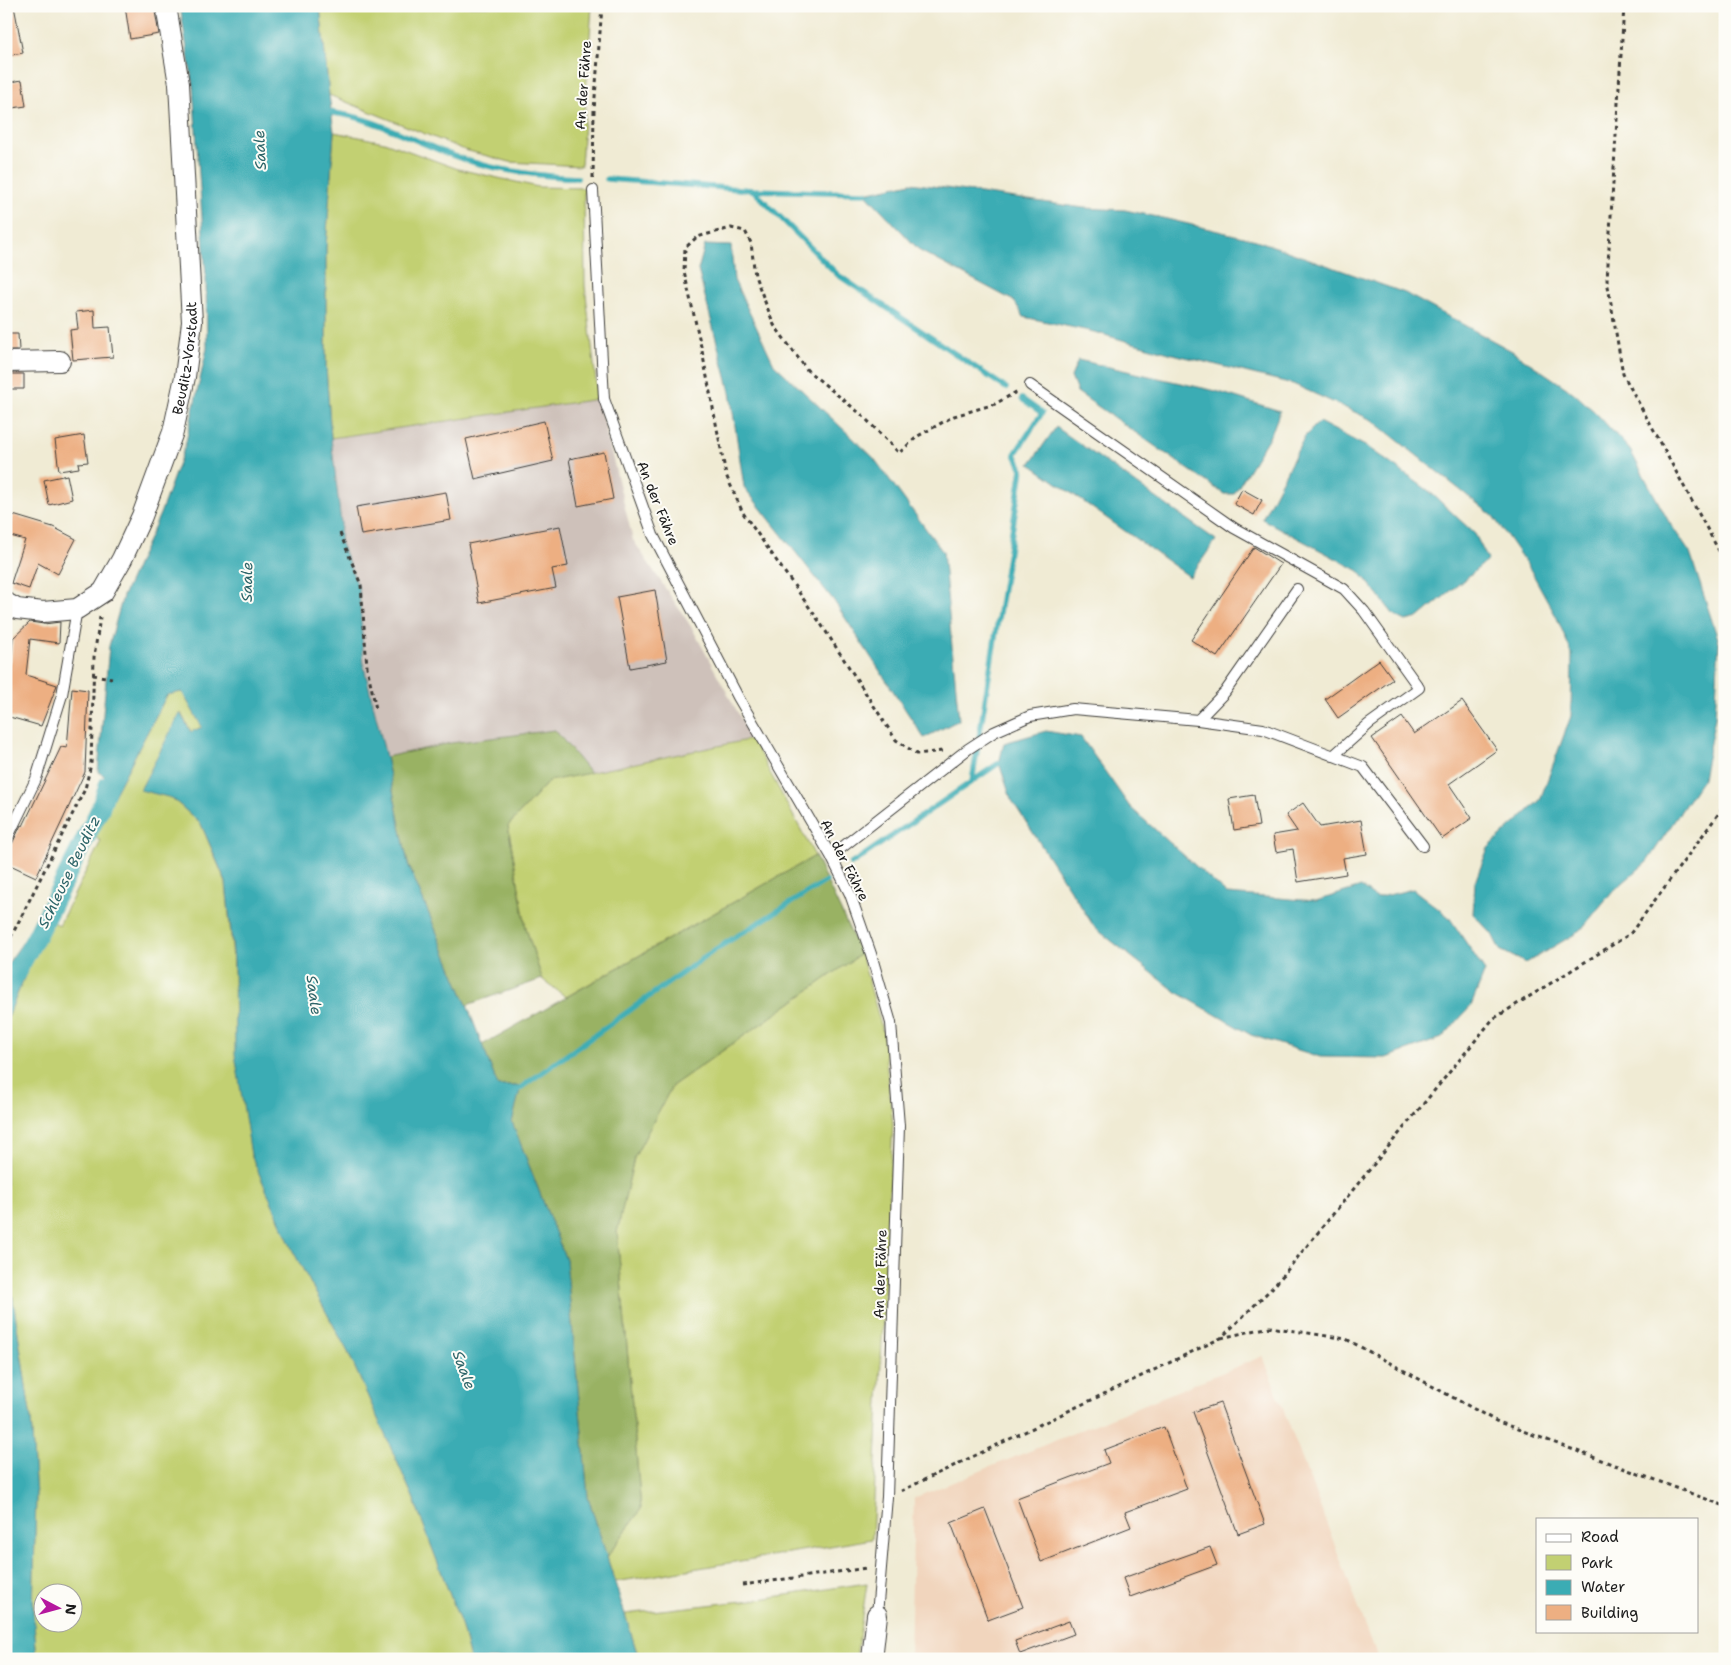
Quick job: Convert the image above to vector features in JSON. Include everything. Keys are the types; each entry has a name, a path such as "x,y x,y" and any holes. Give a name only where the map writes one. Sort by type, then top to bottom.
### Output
{"street":[{"name":"Beuditz-Vorstadt","path":"6,604 17,609 43,612 77,609 103,592 122,559 142,516 173,432 185,377 192,322 179,84 166,6"},
{"path":"6,362 60,361"},
{"path":"872,1659 876,1615"}],"lane":[{"name":"An der Fähre","path":"593,190 604,399 607,408 653,535 738,697 831,856 850,894 892,1022 898,1126 886,1497 876,1615"},
{"path":"1030,385 1234,528 1344,589 1364,611 1419,688 1369,724 1333,756"},
{"path":"1198,720 1225,692 1298,588"},
{"path":"6,841 36,778 62,696 77,609"},
{"path":"831,856 969,748 994,732 1030,716 1073,709 1198,720 1263,729 1363,767 1423,846"}],"path":[{"name":"An der Fähre","path":"593,165 594,110 602,6"},
{"path":"1624,6 1607,280 1623,374 1725,562"},
{"path":"969,748 917,754 896,740 821,624 743,514 726,475 684,271 685,248 697,237 731,228 745,231 752,243 756,276 774,325 807,370 862,416 899,453 918,436 954,416 995,404 1030,385"},
{"path":"340,533 361,585 367,667 376,709"},
{"path":"6,944 85,789 91,764 94,657 103,592"},
{"path":"93,675 112,678"},
{"path":"1221,1338 1275,1285 1493,1020 1630,934 1725,805"},
{"path":"886,1497 1221,1338 1270,1327 1346,1339 1496,1421 1725,1506"},
{"path":"742,1585 880,1566"}],"shaded area":[{"path":"598,399 633,540 692,628 752,739 590,773 555,730 451,743 386,757 364,667 359,589 340,541 341,523 331,438"},
{"path":"1263,1356 1378,1659 910,1659 914,1498"}],"green space":[{"path":"320,6 592,6 581,166 510,162 465,150 329,95"},
{"path":"334,132 384,142 458,169 538,187 584,188 585,286 598,399 331,438 326,367 326,247"},
{"path":"182,691 202,727 191,732 181,713 172,798 201,824 226,883 251,1155 293,1251 348,1352 413,1497 461,1624 470,1659 37,1659 35,1632 82,1632 82,1582 34,1582 36,1496 31,1419 13,1300 6,1230 6,1028 7,1019 29,966 52,921 59,925 101,841 93,836 167,695"},
{"path":"555,730 590,773 549,781 508,826 526,928 542,979 467,1005 408,864 386,757 451,743"},
{"path":"752,739 815,856 566,997 542,979 526,928 508,826 549,781"},
{"path":"815,856 861,954 672,1086 634,1158 617,1232 641,1509 607,1557 588,1497 566,1260 512,1122 520,1086 498,1086 482,1045"},
{"path":"861,954 883,1032 893,1124 872,1539 615,1582 607,1557 641,1509 617,1232 634,1158 672,1086"},
{"path":"867,1583 856,1659 639,1659 625,1614 753,1600"}],"water":[{"name":"Saale","path":"180,6 320,6 334,132 326,247 326,367 331,438 341,523 340,541 359,589 364,667 386,757 408,864 467,1005 498,1086 521,1086 512,1122 566,1260 588,1497 639,1659 470,1659 461,1624 413,1497 348,1352 293,1251 251,1155 235,1054 234,961 226,882 201,824 172,798 140,790 180,713 191,732 202,727 182,692 167,695 106,811 93,805 106,777 98,772 109,646 123,596 160,514 185,446 207,348 206,277 193,86"},
{"path":"911,183 1084,208 1125,210 1167,219 1256,240 1405,293 1512,351 1574,393 1597,414 1630,450 1669,522 1690,553 1719,642 1715,718 1703,778 1647,862 1611,893 1580,931 1526,963 1500,950 1492,934 1473,914 1475,882 1488,848 1540,800 1571,716 1572,654 1557,618 1530,569 1493,516 1372,420 1293,384 1094,332 1024,317 1014,301 920,251 865,193"},
{"path":"705,245 731,246 734,280 774,364 873,457 943,552 959,720 924,738 834,601 744,487 730,392 698,270"},
{"path":"1078,360 1216,391 1280,411 1272,432 1234,494 1224,494 1077,392 1071,377"},
{"path":"1319,422 1369,448 1429,491 1475,534 1488,560 1418,618 1406,621 1394,615 1359,571 1262,519 1305,436"},
{"path":"1056,427 1216,540 1190,577 1030,464"},
{"path":"1046,731 1081,737 1130,807 1227,894 1316,901 1361,887 1376,898 1413,889 1449,917 1485,971 1471,1006 1442,1038 1386,1058 1320,1057 1251,1035 1175,991 1095,928 1011,799 999,763 1004,743"},
{"path":"30,932 44,938 29,966 7,1019 6,1028 6,966"},
{"path":"6,1230 13,1300 31,1419 36,1496 32,1632 35,1632 37,1659 6,1659"}],"building":[{"path":"6,6 14,6 23,53 6,56"},
{"path":"125,6 154,6 159,34 130,39"},
{"path":"22,80 26,106 6,109 6,83"},
{"path":"94,310 95,328 110,327 113,357 73,360 70,330 78,329 76,312"},
{"path":"6,334 18,334 19,350 6,350"},
{"path":"6,374 24,374 24,389 6,389"},
{"path":"544,421 553,461 475,479 466,439"},
{"path":"84,435 88,462 78,463 79,468 59,471 55,440"},
{"path":"604,452 613,499 578,506 569,459"},
{"path":"67,475 72,499 49,505 44,480"},
{"path":"1242,489 1262,500 1254,515 1234,504"},
{"path":"446,492 451,520 361,535 356,507"},
{"path":"13,515 53,527 76,539 58,574 38,563 29,589 11,583 25,540 7,535"},
{"path":"560,526 568,566 552,569 556,588 479,603 468,544"},
{"path":"1254,547 1281,564 1217,657 1191,640"},
{"path":"655,590 667,661 630,668 617,597"},
{"path":"30,622 44,624 60,622 59,643 30,639 26,675 57,685 41,726 6,716 6,669 11,661 13,638"},
{"path":"1379,660 1393,679 1338,718 1325,699"},
{"path":"72,688 88,690 85,772 36,877 6,863 6,848 12,844 21,825 23,826 61,747 67,748"},
{"path":"1462,701 1497,750 1449,784 1472,818 1442,839 1372,738 1402,717 1414,734"},
{"path":"1254,795 1259,826 1234,830 1229,799"},
{"path":"1303,803 1320,827 1361,820 1367,854 1343,858 1346,874 1298,882 1293,849 1276,852 1273,835 1297,831 1286,815"},
{"path":"1220,1403 1265,1524 1238,1534 1193,1412"},
{"path":"1164,1427 1187,1489 1125,1512 1131,1527 1041,1562 1017,1498 1109,1463 1104,1450"},
{"path":"985,1509 1023,1607 988,1620 951,1523"},
{"path":"1210,1547 1217,1565 1130,1597 1123,1578"},
{"path":"1069,1621 1074,1634 1020,1654 1015,1641"}],"waterway":[{"path":"325,111 353,116 374,123 445,153 487,166 532,174 577,178"},
{"path":"607,179 753,190 865,193"},
{"path":"753,190 838,275 1006,388"},
{"path":"972,782 1022,469 1015,454 1042,413 1022,399"},
{"path":"851,864 999,763"},
{"name":"Schleuse Beuditz","path":"6,992 37,935 100,809 108,785"},
{"path":"516,1091 716,949 826,881"}]}
